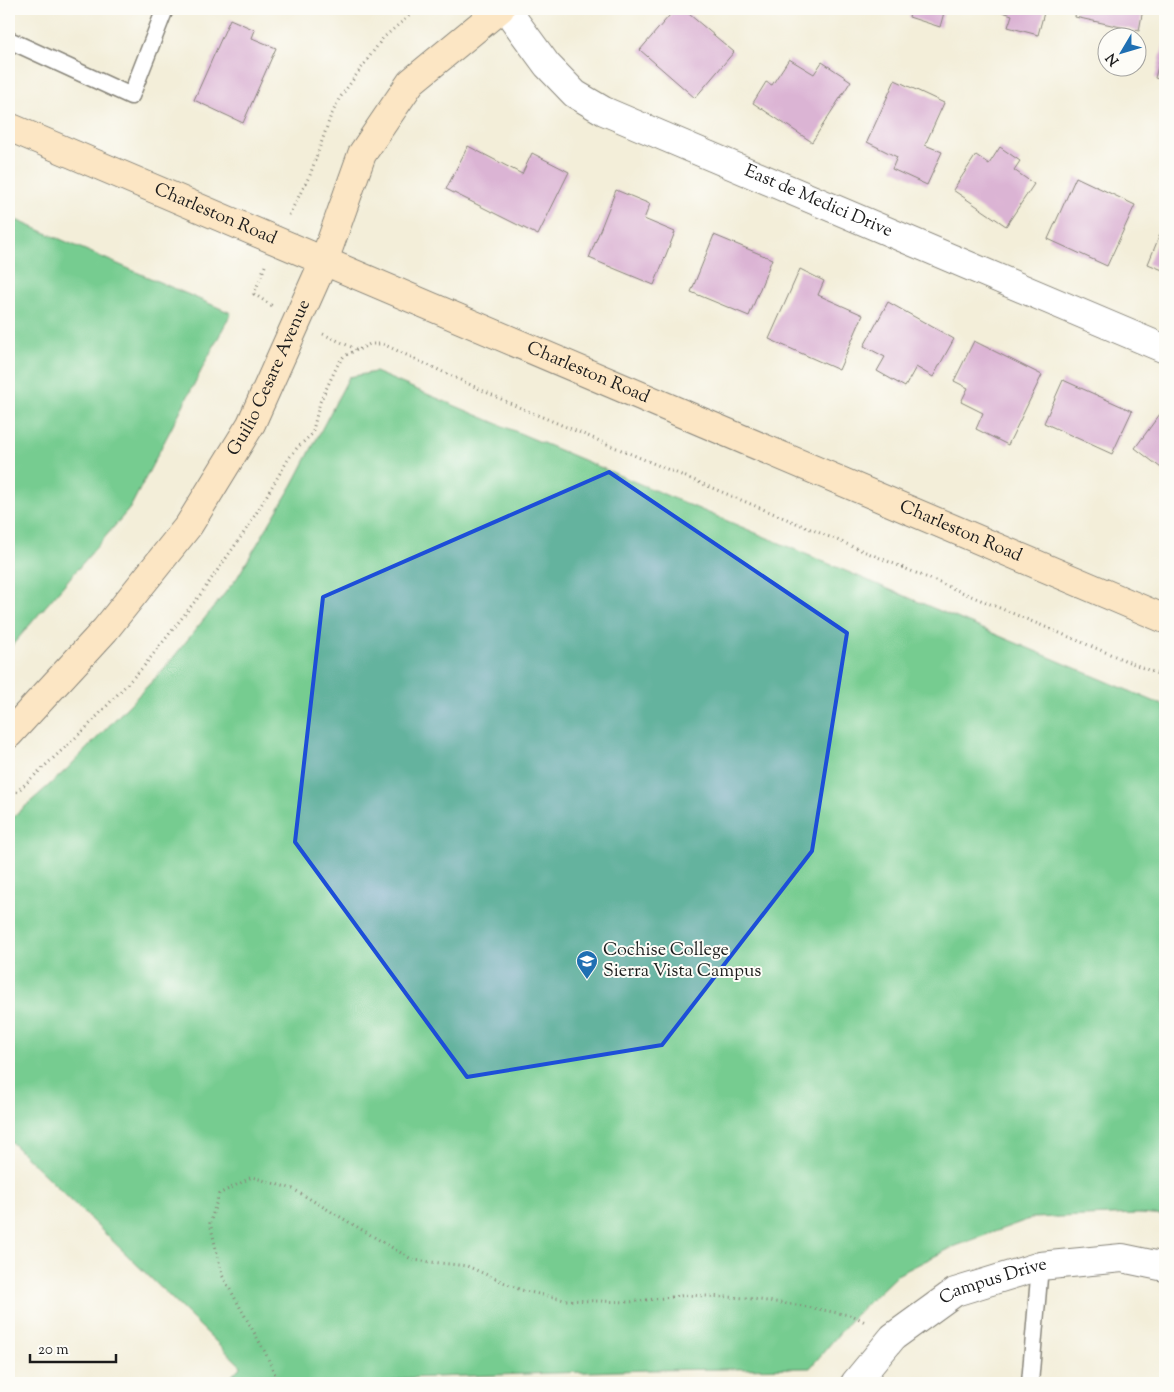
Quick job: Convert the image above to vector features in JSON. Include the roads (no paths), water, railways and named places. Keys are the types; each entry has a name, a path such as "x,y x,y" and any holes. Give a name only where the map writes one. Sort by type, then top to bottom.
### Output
{"main road":[{"name":"Guilio Cesare Avenue","path":"9,734 105,630 189,525 251,424 324,261 362,154 411,82 500,9"},
{"name":"Charleston Road","path":"9,127 1165,619"}],"street":[{"name":"East de Medici Drive","path":"506,9 554,73 575,94 604,111 1165,349"},
{"name":"Campus Drive","path":"855,1383 893,1337 955,1292 1040,1266 1122,1258 1165,1267"}],"lane":[{"path":"9,40 131,96 166,9"},
{"path":"1030,1383 1040,1266"}],"place":[{"name":"Cochise College Sierra Vista Campus","path":"587,980"}]}
